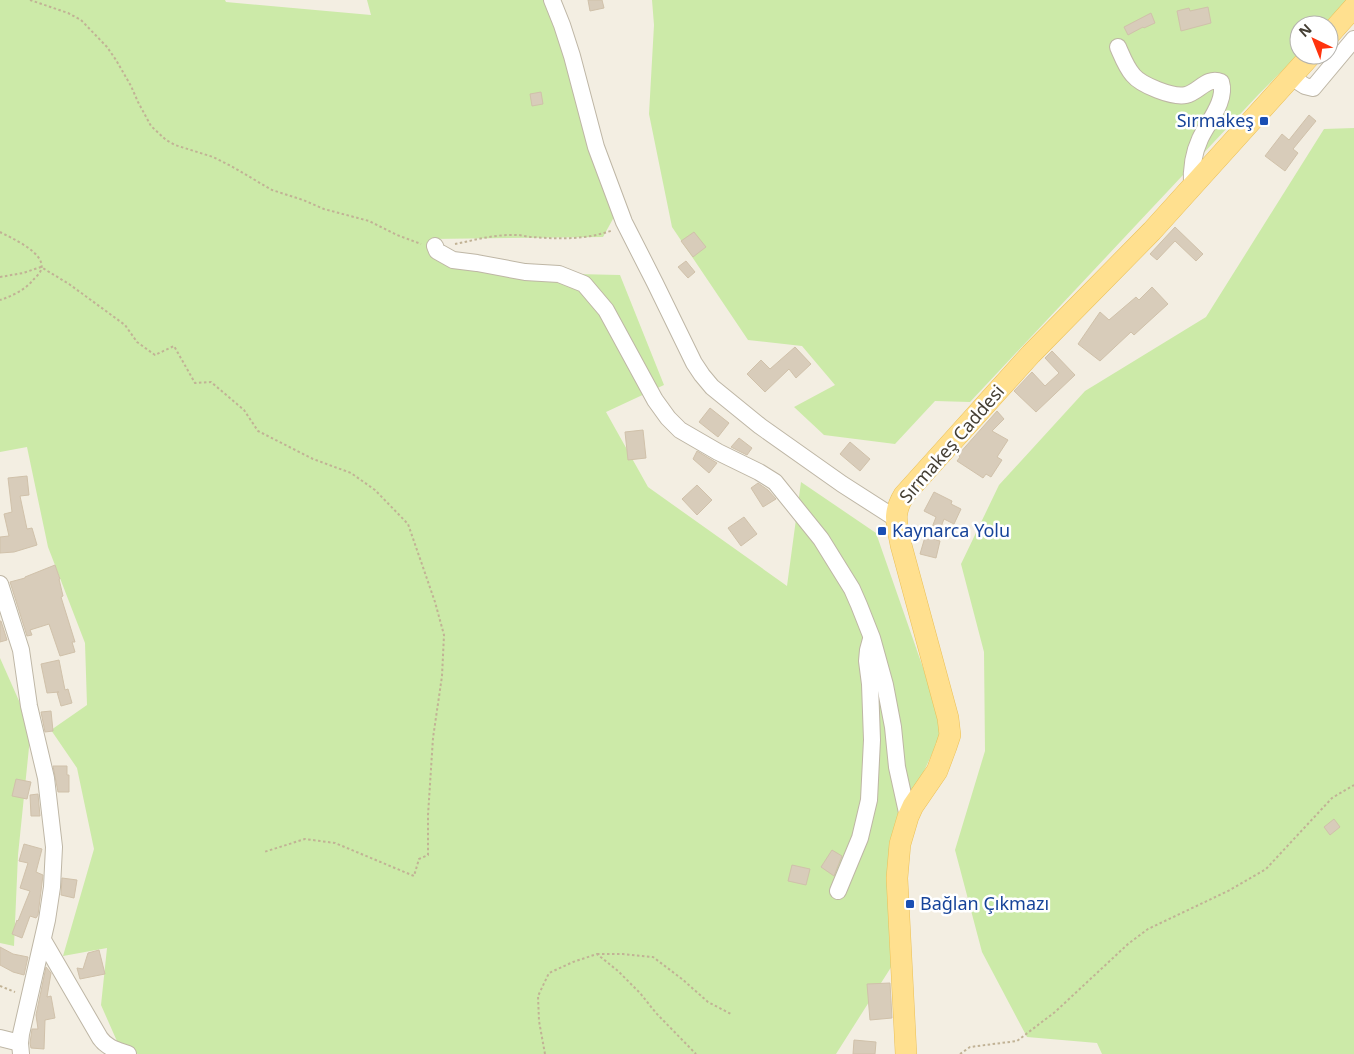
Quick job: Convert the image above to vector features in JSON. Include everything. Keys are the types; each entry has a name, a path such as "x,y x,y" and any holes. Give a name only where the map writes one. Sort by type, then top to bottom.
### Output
{"main road":[{"path":"1339,24 1354,7"},
{"name":"Sırmakeş Caddesi","path":"906,1054 897,878 900,844 913,806 937,771 950,735 948,718 901,545 896,518 898,506 904,495 1031,354 1152,231 1302,65"}],"street":[{"path":"552,0 572,56 596,147 624,222 694,363 712,387 760,426 842,484 896,518"},
{"path":"1291,77 1305,86 1313,88 1354,39"},
{"path":"1118,47 1132,74 1141,82 1161,90 1186,95 1198,90 1210,81 1217,80 1221,82 1223,94 1199,141 1192,167 1192,186"},
{"path":"435,246 437,251 453,260 525,272 559,274 584,284 606,310 655,400 668,418 680,430 718,452 759,472 774,482 780,489 834,558 852,589 872,638 885,685 908,817"},
{"path":"0,584 21,650 28,706 46,778 54,847 52,887 20,1049 0,1038"},
{"path":"838,891 860,838 869,800 872,740 870,684 866,661 872,638"},
{"path":"42,940 94,1030 105,1044 121,1053"}],"path":[{"path":"30,0 68,13 81,20 107,47 116,60 151,126 171,142 183,148 213,157 272,190 339,214 369,221 419,244 441,247 486,238 516,235 568,239 604,233 616,229 624,222"},
{"path":"0,232 29,248 38,257 41,264 41,270 31,283 13,296 0,300"},
{"path":"0,277 23,273 41,267 69,284 125,325 137,342 155,354 174,346 195,383 211,382 244,410 258,431 314,459 351,473 375,490 408,524 435,602 444,635 442,676 433,738 428,815 428,855 419,859 414,876 335,843 305,839 264,852"},
{"path":"960,1054 970,1047 1017,1041 1055,1012 1128,944 1148,929 1266,869 1332,798 1354,785"},
{"path":"597,954 618,971 640,993 656,1013 696,1054"},
{"path":"545,1054 539,1021 538,996 549,973 572,962 597,954 653,957 708,1002 731,1014"},
{"path":"0,986 29,998"}],"green space":[{"path":"0,0 225,0 226,2 371,15 367,0 546,0 614,217 603,237 430,239 479,272 620,275 664,385 606,412 648,487 787,586 801,482 876,533 944,728 893,838 895,961 836,1054 138,1054 120,1048 101,1005 107,948 63,956 94,849 77,768 51,730 87,705 85,643 48,547 27,447 0,452"},
{"path":"652,0 1353,0 1338,15 1289,15 1289,64 970,402 935,401 895,444 824,435 794,407 835,385 802,346 748,340 672,227 649,114 654,25"},
{"path":"1354,128 1354,1054 1102,1054 1097,1043 1027,1037 982,952 955,850 985,751 984,652 961,564 999,485 1085,391 1206,317 1324,129"},
{"path":"0,658 31,728 18,855 14,946 0,943"}],"building":[{"path":"588,0 602,0 604,8 590,11"},
{"path":"1208,7 1211,23 1181,31 1177,11 1189,8 1190,11"},
{"path":"1151,13 1155,23 1128,35 1124,27"},
{"path":"541,92 543,104 532,106 530,94"},
{"path":"1309,115 1316,121 1293,149 1298,153 1285,171 1265,156 1282,134 1289,140"},
{"path":"1175,227 1203,254 1196,261 1175,241 1157,260 1150,254"},
{"path":"694,232 706,247 693,257 681,241"},
{"path":"686,261 695,272 688,278 678,267"},
{"path":"1152,287 1168,304 1134,335 1131,332 1100,361 1078,344 1100,312 1109,320 1136,297 1139,300"},
{"path":"795,347 811,364 796,378 789,369 765,392 747,374 761,360 770,369"},
{"path":"1052,351 1075,375 1036,412 1014,391 1032,372 1045,386 1059,373 1045,358"},
{"path":"710,408 729,423 718,437 699,422"},
{"path":"997,411 1004,419 992,431 1008,440 997,457 1002,460 991,477 986,474 983,478 957,461 960,457 958,455"},
{"path":"643,430 646,458 628,460 625,432"},
{"path":"739,438 752,448 747,455 731,447"},
{"path":"850,442 870,459 860,471 840,454"},
{"path":"697,451 717,463 709,473 693,459"},
{"path":"27,476 29,495 20,496 27,529 32,528 37,545 14,552 0,553 0,537 9,536 4,514 12,512 8,478"},
{"path":"758,483 776,499 763,507 751,488"},
{"path":"697,485 712,500 697,515 682,499"},
{"path":"934,492 952,501 951,504 961,509 954,524 944,519 936,540 940,541 936,558 920,554 925,537 928,538 936,517 924,511"},
{"path":"744,517 757,534 741,546 728,528"},
{"path":"55,565 60,579 63,596 61,597 75,642 72,642 75,652 60,656 49,624 30,630 32,635 27,636 10,582 25,578"},
{"path":"0,621 7,640 0,642"},
{"path":"59,660 65,690 68,689 72,703 61,706 57,692 47,693 41,664"},
{"path":"51,711 53,731 45,732 41,712"},
{"path":"53,766 67,766 69,792 58,792"},
{"path":"16,779 31,782 27,799 12,796"},
{"path":"38,794 40,816 31,816 30,795"},
{"path":"1334,819 1340,827 1330,835 1324,827"},
{"path":"24,844 42,849 36,872 43,875 38,915 36,918 30,916 22,938 12,934 30,891 20,888 28,863 19,861"},
{"path":"832,850 842,856 834,876 821,867"},
{"path":"792,865 810,869 806,885 788,881"},
{"path":"62,878 77,880 74,898 61,895"},
{"path":"0,947 13,954 28,957 24,975 0,965"},
{"path":"99,950 105,974 80,979 77,968 83,969 88,953"},
{"path":"46,967 51,973 47,997 51,996 55,1018 45,1020 44,1049 31,1048 32,1029 38,1029 36,1015"},
{"path":"890,983 892,1018 870,1020 867,984"},
{"path":"854,1040 876,1042 875,1054 853,1054"}],"place":[{"name":"Sırmakeş","path":"1264,121"},
{"name":"Kaynarca Yolu","path":"882,531"},
{"name":"Bağlan Çıkmazı","path":"910,904"}]}
